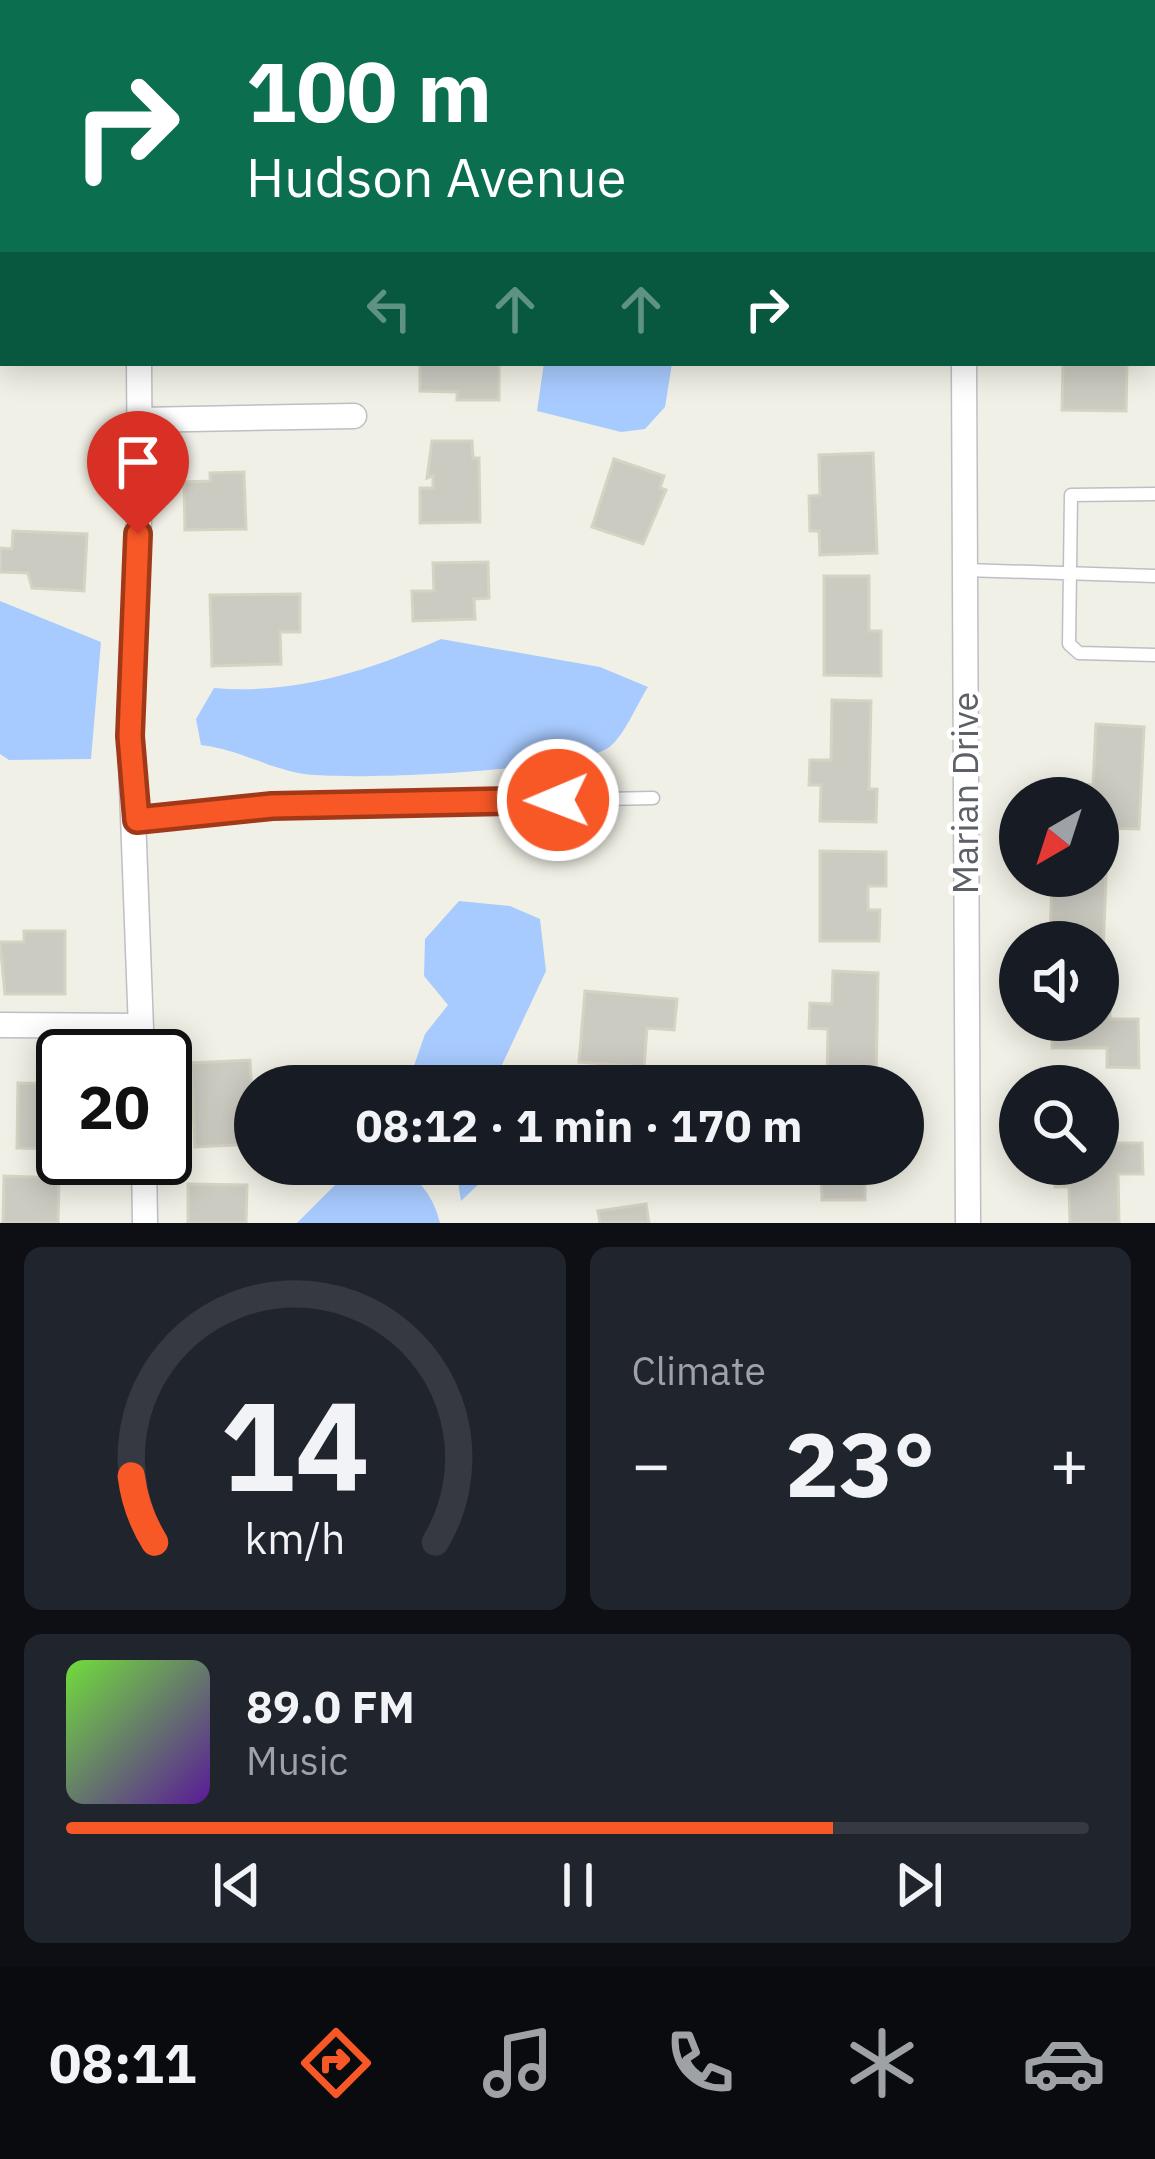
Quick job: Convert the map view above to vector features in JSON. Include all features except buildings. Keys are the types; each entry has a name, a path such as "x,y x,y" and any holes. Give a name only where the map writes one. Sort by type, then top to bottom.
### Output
{"street":[{"path":"139,366 130,736 137,820 141,1029"},
{"name":"Marian Drive","path":"964,366 968,1223"},
{"path":"140,420 354,416"},
{"path":"0,1025 141,1026"},
{"path":"145,1185 146,1223"}],"lane":[{"path":"1155,494 1073,493 1069,572 1071,648 1155,655"},
{"path":"965,570 1155,576"},
{"path":"137,820 272,806 653,798"}],"water":[{"path":"544,366 672,366 665,407 645,429 621,432 537,411"},
{"path":"0,601 101,642 91,759 9,760 0,754"},
{"path":"441,639 600,667 648,687 608,748 551,763 406,775 323,775 298,773 201,745 196,719 214,688 273,688 330,678"},
{"path":"459,901 510,906 540,919 546,971 502,1065 414,1065 425,1034 448,1005 424,976 425,939"},
{"path":"335,1185 422,1185 440,1223 297,1223"},
{"path":"458,1185 478,1185 461,1201"}],"route":[{"path":"138,534 130,736 137,820 272,806 558,800"}]}
